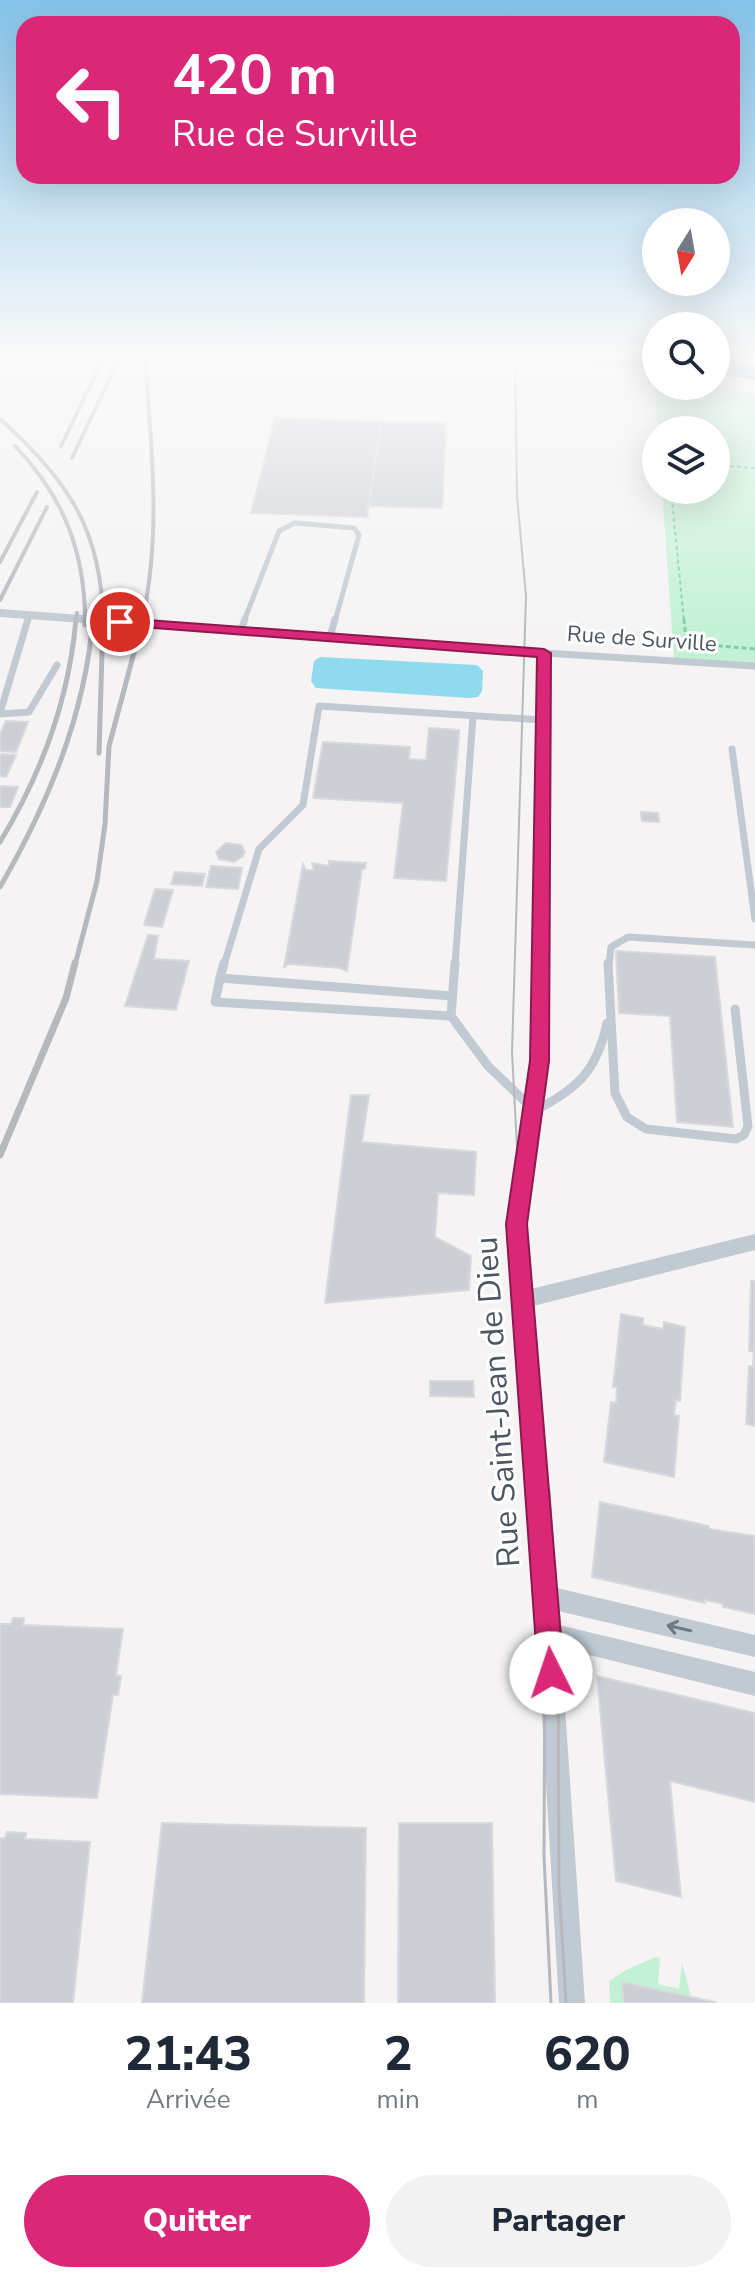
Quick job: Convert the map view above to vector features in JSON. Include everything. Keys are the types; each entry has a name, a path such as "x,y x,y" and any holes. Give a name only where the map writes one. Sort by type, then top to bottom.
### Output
{"street":[{"name":"Rue de Surville","path":"0,613 544,653"},
{"name":"Rue Saint-Jean de Dieu","path":"544,653 540,1061 516,1224 549,1634 572,2003"},
{"path":"522,1300 755,1242"},
{"path":"546,1597 755,1646"},
{"path":"549,1634 755,1684"}],"lane":[{"path":"241,630 279,531 295,523 354,528 359,535 330,637"},
{"path":"29,615 0,713 29,712 57,665"},
{"name":"Rue de Surville","path":"544,653 755,666"},
{"path":"451,1016 215,1002 259,849 303,805 319,706 543,720"},
{"path":"473,716 451,1016 488,1066 535,1111 568,1093 592,1072 604,1041 610,1007"},
{"path":"732,749 755,919"},
{"path":"735,1009 748,1126 744,1135 736,1139 646,1129 627,1117 615,1093 608,954 616,940 628,937 755,945"},
{"path":"220,978 452,996"}],"path":[{"path":"730,466 755,468"},
{"path":"672,504 686,646 698,644 755,649"}],"green space":[{"path":"730,450 755,450 755,665 674,659 663,504 730,504"},
{"path":"656,1957 660,1958 658,1984 679,1989 682,1963 691,1997 623,1982 624,2003 610,2003 609,1981"}],"water":[{"path":"320,657 477,665 483,671 482,691 478,697 469,698 316,688 311,681 314,661"}],"building":[{"path":"267,450 377,450 367,517 251,513"},
{"path":"377,450 445,450 442,508 369,506"},
{"path":"6,721 28,722 16,752 0,751 0,734"},
{"path":"429,728 459,730 446,881 394,878 403,803 313,798 323,742 410,747 409,759 426,760"},
{"path":"0,754 16,755 6,777 0,776"},
{"path":"0,786 18,787 10,807 0,807"},
{"path":"641,812 658,813 659,822 642,821"},
{"path":"226,843 241,845 245,852 243,856 234,862 219,859 216,852"},
{"path":"329,861 366,863 365,869 362,869 347,971 289,964 284,967 303,864 306,870 314,870 312,863 329,866"},
{"path":"211,866 242,868 238,889 206,887"},
{"path":"175,872 205,874 202,886 171,884"},
{"path":"155,889 173,890 162,927 144,925"},
{"path":"148,935 158,936 154,959 189,961 176,1010 125,1006"},
{"path":"616,951 715,957 733,1127 677,1122 670,1016 619,1013"},
{"path":"351,1095 369,1095 362,1142 476,1152 474,1195 438,1193 435,1237 471,1256 469,1290 325,1303"},
{"path":"751,1281 755,1281 755,1426 746,1424 749,1366 753,1367 754,1352 749,1351"},
{"path":"621,1314 643,1318 643,1325 663,1329 664,1322 685,1327 680,1401 676,1400 674,1415 679,1416 674,1477 604,1462 611,1402 616,1403 617,1387 613,1387"},
{"path":"430,1381 473,1381 474,1397 430,1396"},
{"path":"600,1502 709,1526 709,1529 755,1536 755,1614 723,1607 723,1604 705,1600 705,1603 592,1577"},
{"path":"13,1618 24,1618 23,1625 123,1629 116,1675 121,1676 118,1695 113,1695 97,1798 0,1794 0,1624 11,1624"},
{"path":"597,1676 755,1713 755,1802 670,1781 681,1897 616,1881"},
{"path":"162,1823 366,1828 364,2003 142,2003"},
{"path":"399,1823 492,1823 495,2003 398,2003"},
{"path":"7,1832 26,1833 25,1839 90,1842 73,2003 0,2003 0,1838 5,1838"},
{"path":"622,1982 715,2002 715,2003 624,2003"}],"tram line":[{"path":"516,450 526,596 512,1052 531,1415"},
{"path":"531,1413 545,1627 544,1856 551,2003"},
{"path":"549,1490 558,1633 559,1885 566,2003"}],"railway":[{"path":"19,450 46,485 68,526 81,571 85,621"},
{"path":"32,450 61,485 87,532 96,559 103,620"},
{"path":"72,458 76,450"},
{"path":"142,621 152,556 152,450"},
{"path":"0,562 37,492"},
{"path":"0,600 47,507"},
{"path":"76,621 77,613"},
{"path":"92,621 93,613"},
{"path":"0,842 29,789 51,735 67,678 76,619"},
{"path":"0,887 34,824 62,758 82,690 93,619"},
{"path":"75,965 97,881 105,824 109,746 143,619"},
{"path":"99,753 103,620"},
{"path":"0,1155 66,998 75,963"}],"route":[{"path":"120,622 544,653 540,1061 516,1224 551,1673"}]}
